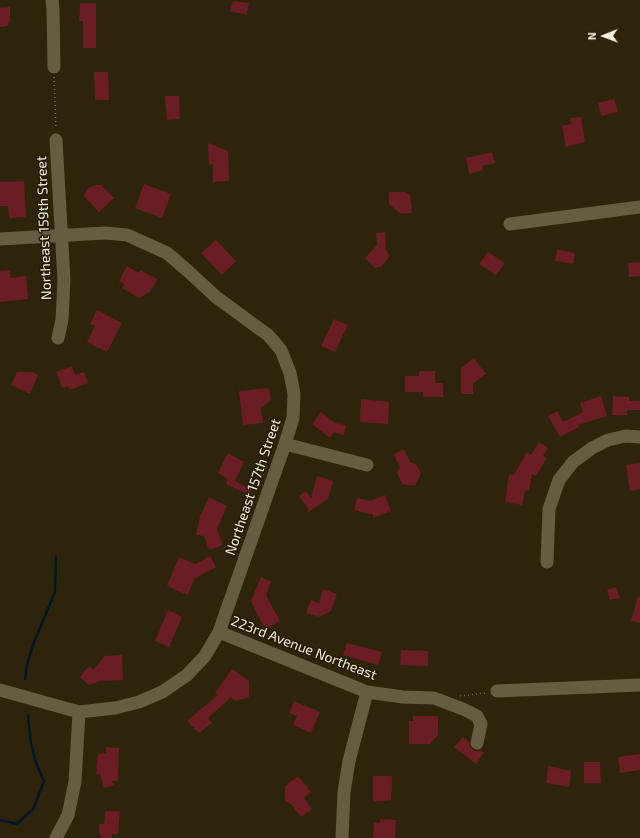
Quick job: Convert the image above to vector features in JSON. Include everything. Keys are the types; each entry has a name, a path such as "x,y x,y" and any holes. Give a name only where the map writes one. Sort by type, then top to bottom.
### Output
{"street":[{"path":"52,0 54,67"},
{"name":"Northeast 159th Street","path":"56,140 64,280 62,320 58,338"},
{"path":"510,224 640,207"},
{"name":"Northeast 157th Street","path":"0,239 105,233 127,236 167,253 216,297 268,335 281,350 290,373 294,394 293,418 219,632"},
{"path":"547,562 549,509 559,480 573,462 592,448 608,440 626,436 640,437"},
{"path":"285,444 366,465"},
{"name":"223rd Avenue Northeast","path":"0,690 79,712 114,708 139,702 162,692 187,675 205,656 219,632 367,692 403,698 434,698 463,708 477,716 480,724 477,743"},
{"path":"497,691 640,685"},
{"path":"342,838 344,792 349,761 367,692"},
{"path":"56,838 68,815 75,782 79,712"}],"path":[{"path":"54,67 56,140"},
{"path":"455,696 497,691"}],"building":[{"path":"233,1 249,3 247,15 230,11"},
{"path":"80,3 96,3 96,48 83,48 83,21 79,21"},
{"path":"10,7 10,21 7,26 0,27 0,8"},
{"path":"94,72 108,72 109,100 95,100"},
{"path":"165,96 179,96 180,119 167,120"},
{"path":"614,99 618,112 601,116 598,103"},
{"path":"581,117 585,142 566,147 562,126 571,124 570,118"},
{"path":"208,143 228,151 229,181 213,182 213,164 209,165"},
{"path":"492,152 495,163 482,166 483,170 469,174 466,158"},
{"path":"24,181 26,217 9,218 8,206 0,206 0,182"},
{"path":"144,184 171,194 162,218 135,208"},
{"path":"95,185 101,185 114,198 99,212 84,196 88,188"},
{"path":"389,192 404,192 410,195 412,213 401,214 389,204"},
{"path":"385,232 386,250 390,256 382,266 375,268 365,258 377,245 376,233"},
{"path":"216,240 236,261 222,275 201,253"},
{"path":"557,249 575,253 573,264 555,261"},
{"path":"488,252 505,263 496,275 479,264"},
{"path":"640,262 640,276 629,277 628,263"},
{"path":"127,266 139,273 140,270 157,279 150,292 139,298 122,288 124,284 119,281"},
{"path":"10,270 10,278 26,276 28,299 0,302 0,271"},
{"path":"97,310 122,323 107,352 87,342 95,326 90,324"},
{"path":"334,319 348,325 335,352 321,346"},
{"path":"474,358 486,374 473,384 473,394 461,394 461,368"},
{"path":"72,366 75,375 84,372 88,383 70,390 68,386 62,388 56,372"},
{"path":"419,371 435,371 435,383 443,383 443,397 423,397 423,392 405,392 405,376 419,376"},
{"path":"17,372 32,372 38,375 30,394 11,385"},
{"path":"269,388 271,400 261,408 263,423 243,425 239,391"},
{"path":"601,396 607,416 578,425 579,427 560,437 548,416 557,411 563,422 583,412 580,403"},
{"path":"613,396 629,397 629,401 640,401 640,410 627,410 627,415 612,415"},
{"path":"361,399 389,402 388,424 360,422"},
{"path":"321,412 335,423 346,425 344,435 334,432 330,438 312,424"},
{"path":"539,442 548,448 543,456 547,458 536,476 532,474 529,491 525,490 522,505 505,502 509,474 514,475 527,452 531,455"},
{"path":"404,449 410,462 416,464 421,473 415,486 402,484 397,472 400,468 394,454"},
{"path":"228,453 244,462 235,481 252,490 249,495 226,484 228,479 218,473"},
{"path":"640,463 640,489 630,491 626,465"},
{"path":"317,476 333,481 328,499 307,513 308,509 299,496 306,491 311,498"},
{"path":"385,495 391,511 373,518 373,515 354,510 357,498 370,501"},
{"path":"209,497 227,506 217,529 223,545 209,550 204,536 196,535 200,516"},
{"path":"210,556 216,567 194,579 188,595 167,586 179,557 195,564"},
{"path":"261,577 271,582 266,595 280,621 265,629 251,601"},
{"path":"616,587 620,598 610,600 607,590"},
{"path":"323,589 337,594 331,611 319,617 306,613 311,600 319,603"},
{"path":"638,596 640,597 640,623 631,621"},
{"path":"168,610 182,617 169,647 155,641"},
{"path":"347,643 382,652 378,665 343,655"},
{"path":"401,650 428,651 428,666 400,665"},
{"path":"122,655 123,680 100,681 89,685 80,677 89,666 93,670 105,656"},
{"path":"232,669 249,681 249,697 236,701 230,697 208,718 212,723 199,733 187,721 218,695 215,693"},
{"path":"294,701 320,712 311,733 293,725 297,716 289,713"},
{"path":"413,716 438,716 438,735 430,744 409,744 409,721 413,721"},
{"path":"463,737 469,742 472,749 476,751 481,750 484,752 476,764 454,747"},
{"path":"106,747 119,748 118,781 112,781 114,785 104,788 100,774 96,774 98,753 106,754"},
{"path":"640,754 640,770 620,773 618,757"},
{"path":"584,762 600,762 601,783 584,783"},
{"path":"548,766 571,771 569,787 546,783"},
{"path":"298,776 311,792 304,798 312,809 301,817 291,804 285,801 285,786"},
{"path":"373,776 392,776 391,800 373,802"},
{"path":"105,811 120,811 118,834 112,834 112,838 101,838 101,834 99,834 99,824 104,824"},
{"path":"380,819 396,820 395,838 373,838 374,822 380,823"}],"waterway":[{"path":"25,679 27,664 34,642 55,592 56,557"},
{"path":"0,820 17,824 33,809 44,781 36,763 31,743 28,716"}]}
